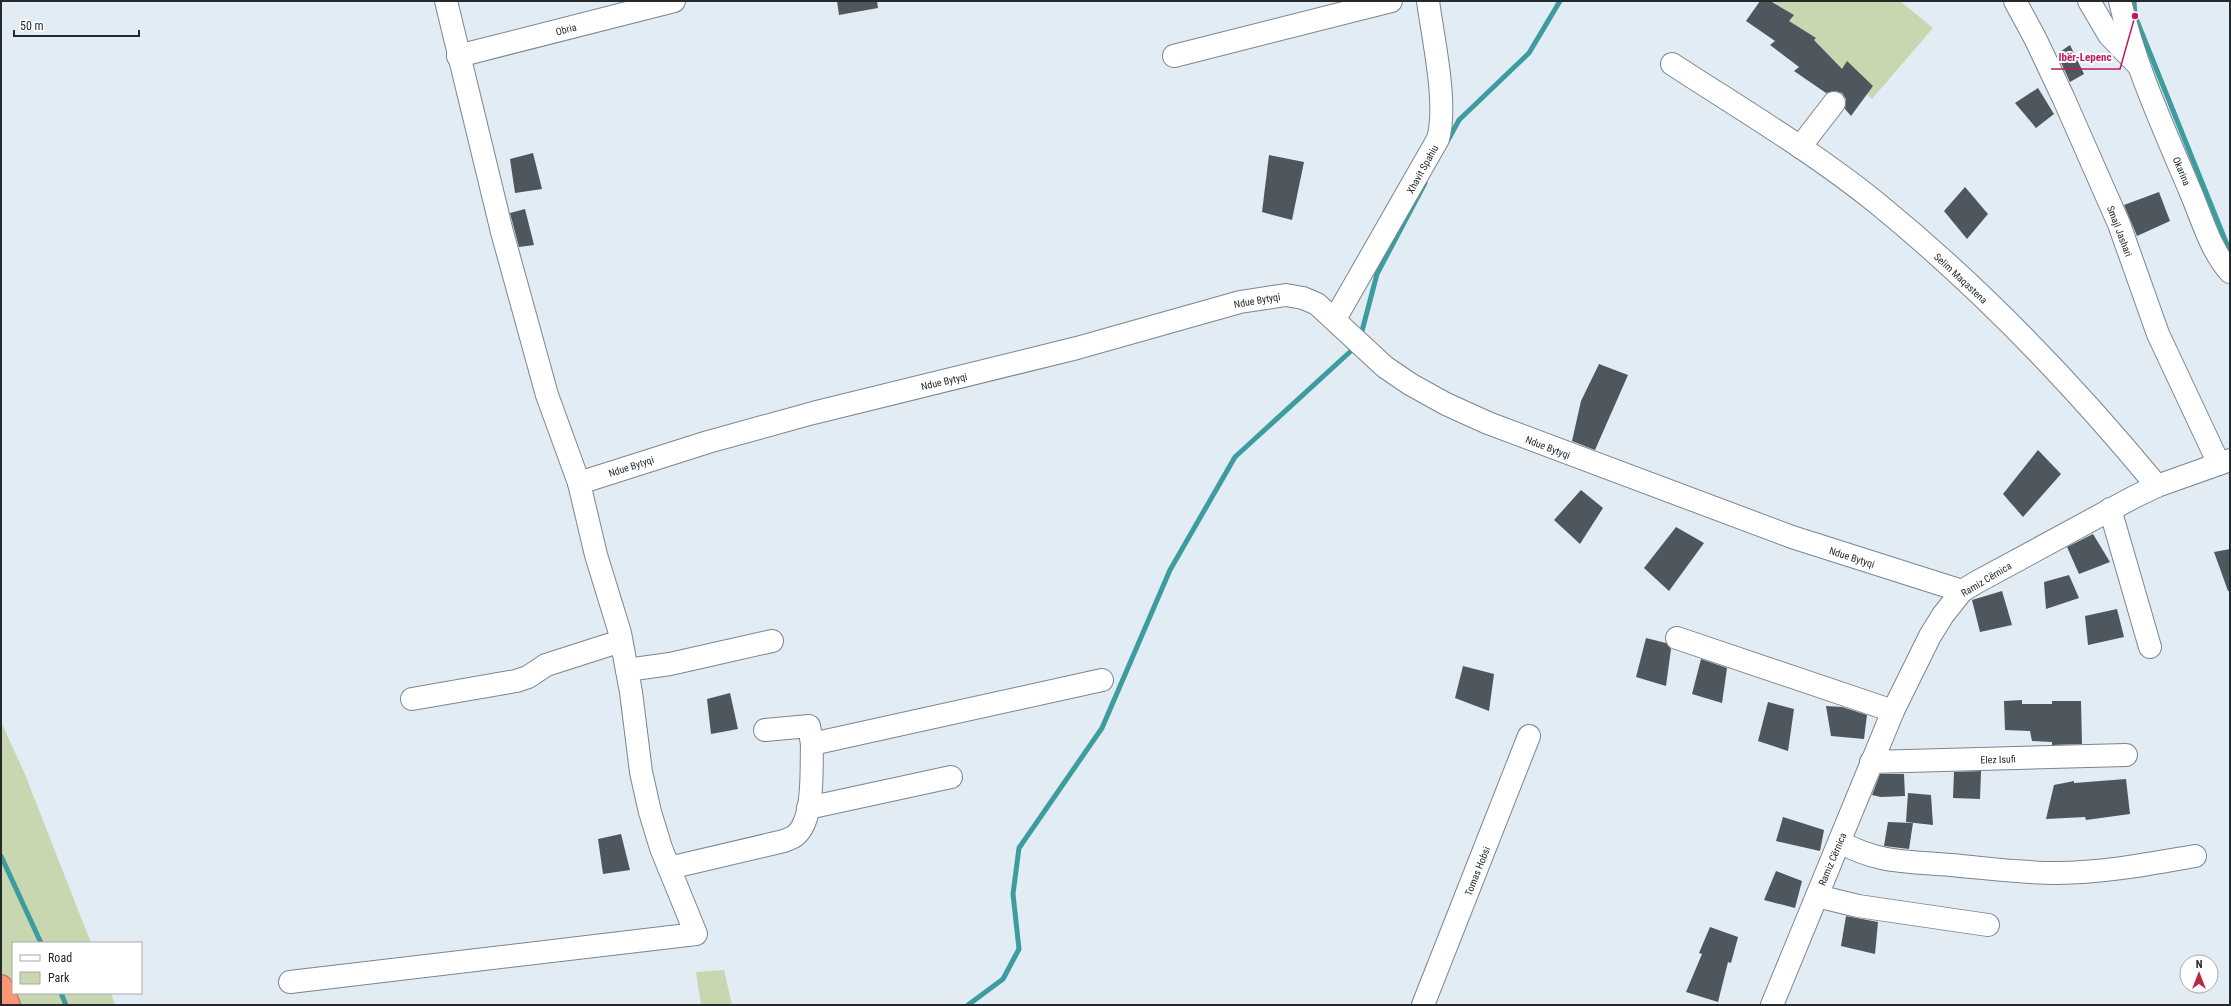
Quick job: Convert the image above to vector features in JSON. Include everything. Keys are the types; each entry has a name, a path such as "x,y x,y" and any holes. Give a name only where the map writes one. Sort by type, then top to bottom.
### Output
{"highway":[{"path":"1,986 9,1005"}],"street":[{"path":"290,982 696,934 669,868 650,812 641,772 627,670 621,641 596,555 579,483 547,395 502,232 458,56 446,1"},
{"name":"Obria","path":"458,56 674,1"},
{"path":"1174,56 1391,1"},
{"name":"Xhavit Spahiu","path":"1335,319 1438,139 1442,127 1441,98 1428,1"},
{"name":"Smajl Jashari","path":"2015,1 2035,38 2063,97 2119,224 2158,334 2225,462"},
{"name":"Okarina","path":"2090,1 2109,35 2140,67"},
{"name":"Okarina","path":"2120,1 2140,67 2210,239 2230,272"},
{"name":"Selim Maqastena","path":"1672,64 1800,147 1878,204 1991,305 2065,380 2107,426 2157,486"},
{"path":"1800,147 1834,103"},
{"name":"Ndue Bytyqi","path":"579,483 730,436 813,413 1077,348 1240,302 1279,296 1303,298 1318,304 1385,367 1410,384 1446,404 1488,423 1792,537 1962,591"},
{"name":"Ramiz Cërnica","path":"1772,1005 1840,842 1870,762 1893,711 1930,636 1962,591 2110,509 2157,486 2225,462"},
{"path":"2110,509 2150,647"},
{"path":"1677,638 1893,711"},
{"path":"412,699 516,681 528,677 546,665 621,641"},
{"path":"627,670 670,664 772,641"},
{"path":"812,744 1102,680"},
{"path":"669,868 784,841 795,836 803,825 808,808 812,744 809,726 765,730"},
{"name":"Tomas Hobsi","path":"1423,1005 1529,736"},
{"name":"Elez Isufi","path":"1870,762 2126,755"},
{"path":"808,808 951,777"},
{"path":"1840,842 1859,853 1898,863 1946,865 2014,872 2093,871 2195,856"},
{"name":"Ramiz Cërnica","path":"1817,896 1858,906 1988,925"}],"green space":[{"path":"1763,1 1900,1 1933,28 1872,99"},
{"path":"1,722 24,772 91,942 12,942 12,994 111,994 115,1005 1,1005"},
{"path":"724,970 732,1005 701,1005 696,972"}],"building":[{"path":"837,1 877,1 878,8 839,15"},
{"path":"1760,1 1770,1 1794,15 1789,21 1816,38 1814,40 1842,69 1847,61 1873,86 1851,116 1845,109 1846,99 1842,93 1835,91 1826,93 1794,71 1799,67 1770,45 1775,41 1746,21"},
{"path":"2070,45 2084,74 2070,82 2057,54"},
{"path":"2038,88 2054,114 2036,128 2015,103"},
{"path":"533,153 542,189 515,193 510,159"},
{"path":"1269,155 1304,162 1292,220 1262,212"},
{"path":"1965,187 1988,214 1967,239 1944,211"},
{"path":"2159,192 2170,221 2137,236 2124,205"},
{"path":"525,209 534,245 519,247 510,213"},
{"path":"1599,364 1628,375 1595,450 1572,441 1581,401"},
{"path":"2038,450 2061,474 2023,517 2003,494"},
{"path":"1581,490 1603,508 1580,544 1554,520"},
{"path":"1676,527 1704,543 1669,591 1644,568"},
{"path":"2093,534 2110,562 2079,574 2067,547"},
{"path":"2230,549 2230,591 2228,591 2214,552"},
{"path":"2069,575 2079,598 2046,609 2044,582"},
{"path":"2002,591 2012,625 1980,632 1972,600"},
{"path":"2117,609 2124,637 2088,645 2085,616"},
{"path":"1646,638 1666,643 1671,649 1666,686 1636,677"},
{"path":"1701,659 1727,668 1722,703 1692,694"},
{"path":"1463,666 1494,674 1489,711 1455,698"},
{"path":"730,693 738,729 711,734 707,699"},
{"path":"2022,700 2022,704 2052,704 2052,701 2081,701 2082,744 2052,745 2052,742 2032,741 2030,731 2005,730 2004,701"},
{"path":"1768,702 1794,709 1788,751 1758,741"},
{"path":"1826,706 1842,707 1867,715 1864,739 1831,736"},
{"path":"1981,771 1980,799 1953,798 1954,772"},
{"path":"1880,774 1904,774 1905,796 1881,797 1872,795"},
{"path":"2126,779 2130,814 2086,820 2085,817 2046,819 2054,785 2074,781 2074,783"},
{"path":"1908,793 1931,795 1933,825 1906,822"},
{"path":"1783,817 1824,830 1820,851 1776,841"},
{"path":"1888,822 1913,823 1909,849 1884,846"},
{"path":"621,834 630,870 603,874 598,839"},
{"path":"1776,871 1802,881 1795,908 1764,900"},
{"path":"1846,916 1878,922 1875,954 1841,946"},
{"path":"1710,927 1738,937 1731,963 1728,962 1718,1002 1686,992 1702,954 1699,953"}],"waterway":[{"path":"1447,142 1459,120 1529,53 1560,1"},
{"path":"2134,1 2135,16 2230,252"},
{"path":"1362,331 1377,274 1425,183"},
{"path":"968,1005 1003,979 1019,949 1013,894 1019,848 1102,728 1170,570 1235,457 1352,350"},
{"path":"1,856 41,942"},
{"path":"61,994 66,1005"}],"place":[{"name":"Ibër-Lepenc","path":"2135,16"}]}
